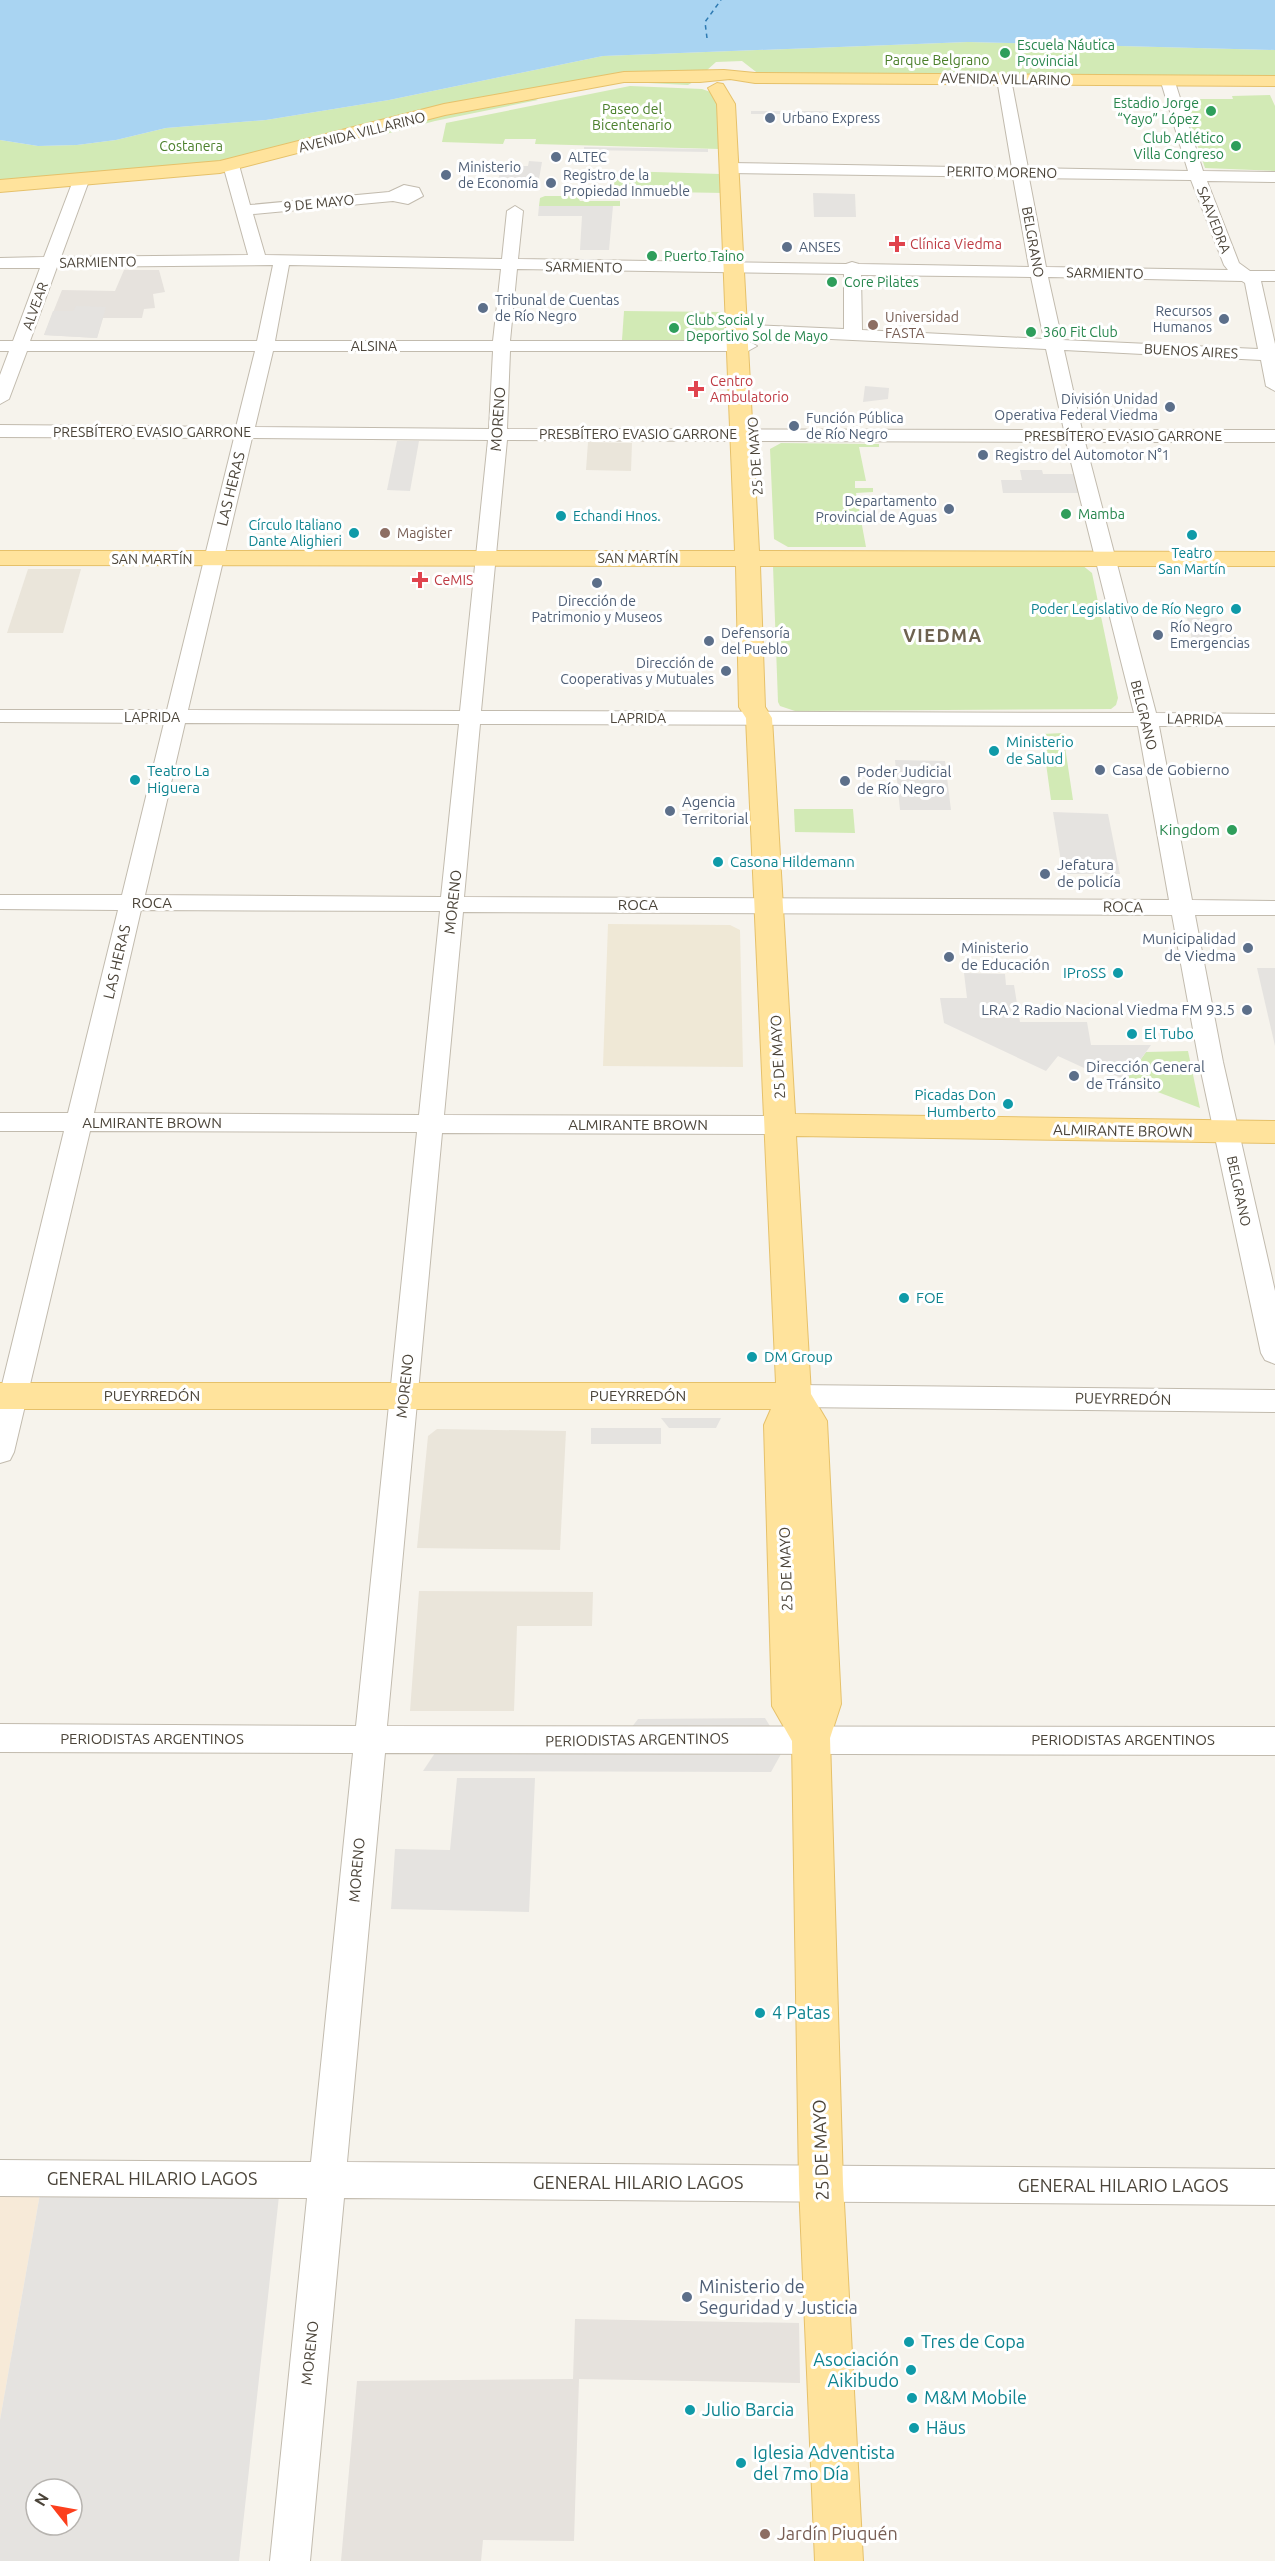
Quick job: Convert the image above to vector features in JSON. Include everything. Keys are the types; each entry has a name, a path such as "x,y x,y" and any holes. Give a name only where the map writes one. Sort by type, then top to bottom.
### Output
{"main road":[{"name":"AVENIDA VILLARINO","path":"1169,86 1275,81"},
{"name":"25 DE MAYO","path":"731,83 725,99 734,169 755,558 752,706 759,718 794,1396 781,1425 791,1706 812,1738 821,2184 839,2561"},
{"name":"AVENIDA VILLARINO","path":"0,186 80,182 232,168 437,122 626,84 1004,83 1275,88"},
{"name":"AVENIDA VILLARINO","path":"0,193 80,182"},
{"name":"SAN MARTÍN","path":"0,558 1275,559"},
{"name":"ALMIRANTE BROWN","path":"781,1125 1275,1132"},
{"name":"PUEYRREDÓN","path":"7,1396 794,1396"}],"street":[{"name":"BELGRANO","path":"1004,83 1038,272 1074,435 1146,718 1185,908 1211,1062 1275,1353"},
{"name":"SAAVEDRA","path":"1169,86 1197,176 1232,265 1253,281 1271,354 1275,386"},
{"path":"232,168 258,260"},
{"name":"PERITO MORENO","path":"734,169 1275,177"},
{"name":"ALVEAR","path":"0,399 80,182"},
{"name":"9 DE MAYO","path":"244,210 395,196"},
{"name":"MORENO","path":"290,2561 471,718 484,559 498,433 502,346 515,211"},
{"name":"SARMIENTO","path":"0,263 258,260 510,266 852,267 1275,276"},
{"name":"LAS HERAS","path":"0,1452 7,1396 79,1122 265,346 282,261"},
{"path":"852,267 853,334"},
{"name":"BUENOS AIRES","path":"744,340 853,334 1271,354"},
{"name":"ALSINA","path":"0,346 502,346 744,340"},
{"name":"PRESBÍTERO EVASIO GARRONE","path":"0,431 1275,436"},
{"name":"LAPRIDA","path":"0,716 1275,720"},
{"name":"ROCA","path":"0,902 1275,908"},
{"name":"ALMIRANTE BROWN","path":"0,1122 781,1125"},
{"name":"PUEYRREDÓN","path":"794,1396 1275,1401"},
{"name":"PERIODISTAS ARGENTINOS","path":"0,1738 369,1740 812,1738 1275,1741"},
{"name":"GENERAL HILARIO LAGOS","path":"0,2178 1275,2187"}],"shaded area":[{"path":"751,111 828,111 829,121 790,121 789,114 751,114"},
{"path":"584,147 708,149 708,152 584,150"},
{"path":"529,161 542,162 539,179 522,178 521,188 497,187 501,166 528,166"},
{"path":"813,193 855,194 856,217 814,217"},
{"path":"539,206 613,206 609,250 580,250 582,216 538,216"},
{"path":"124,270 159,270 165,292 153,294 155,308 144,309 142,318 103,318 97,338 44,335 62,290 115,291"},
{"path":"76,306 106,307 97,338 44,335 53,311 73,311"},
{"path":"865,386 889,388 888,399 863,402"},
{"path":"397,441 419,441 410,491 387,490"},
{"path":"588,442 632,443 631,471 586,470"},
{"path":"1020,470 1042,470 1043,474 1074,474 1079,493 1003,493 1001,480 1022,480"},
{"path":"28,569 81,569 63,633 7,633"},
{"path":"1187,618 1217,618 1225,649 1194,649"},
{"path":"895,760 945,761 951,810 900,810"},
{"name":"Jefatura de policía","path":"1053,812 1108,814 1120,874 1063,874"},
{"path":"608,924 730,925 740,930 743,1067 603,1066"},
{"name":"Municipalidad de Viedma","path":"1257,968 1275,968 1275,1046"},
{"path":"964,973 1005,974 1006,985 1014,985 1020,1022 1087,1022 1091,1045 1151,1045 1126,1080 1098,1068 1095,1073 1058,1056 1046,1071 944,1023 940,998 967,998"},
{"path":"661,1418 721,1418 716,1428 669,1428"},
{"path":"591,1428 661,1428 661,1444 591,1444"},
{"path":"437,1429 566,1431 560,1550 417,1548 428,1436"},
{"path":"419,1591 593,1592 592,1626 517,1626 514,1711 410,1711"},
{"path":"765,1718 776,1736 625,1736 638,1719"},
{"path":"435,1753 781,1754 771,1772 423,1771"},
{"path":"457,1778 535,1778 529,1912 391,1909 395,1849 450,1850"},
{"path":"0,2193 40,2194 0,2420"},
{"path":"40,2194 279,2196 239,2561 0,2561 0,2420"},
{"path":"575,2319 799,2323 800,2383 579,2379 574,2541 483,2540 481,2561 341,2561 357,2381 573,2379"}],"green space":[{"name":"Costanera","path":"968,42 1275,50 1275,77 760,75 742,61 716,62 706,71 628,74 218,165 0,183 0,140 38,146 77,145 116,140 166,128 266,120 389,100 603,56"},
{"path":"630,78 637,81 695,81 688,85 624,80 533,98 538,100 435,121 382,135 393,127 446,112"},
{"name":"Paseo del Bicentenario","path":"630,86 702,89 719,95 719,149 535,144 536,139 505,139 503,144 442,142 446,123"},
{"name":"Club Atlético Villa Congreso","path":"1270,95 1275,106 1275,171 1205,168 1182,99 1233,99 1232,96"},
{"name":"Paseo del Bicentenario","path":"621,171 721,174 724,193 612,191 615,175"},
{"path":"577,196 580,201 620,201 620,206 539,206 540,198"},
{"name":"Club Social y Deportivo Sol de Mayo","path":"624,311 725,312 725,335 716,340 622,340"},
{"path":"781,443 879,444 879,447 859,447 866,481 855,481 855,488 873,488 873,492 856,493 866,547 788,547 774,539 770,449"},
{"path":"1082,565 1092,573 1118,698 1116,705 1111,709 795,711 780,706 778,702 773,566"},
{"path":"1063,733 1073,800 1051,800 1042,734"},
{"path":"794,809 853,809 855,833 795,832"},
{"path":"1188,1051 1200,1108 1126,1080 1146,1052"}],"water":[{"path":"0,0 1275,0 1275,50 968,42 603,56 389,100 266,120 166,128 116,140 77,145 38,146 0,140"}],"ferry route":[{"path":"707,38 705,22 721,0"}],"place":[{"name":"Escuela Náutica Provincial","path":"1005,53"},
{"name":"Estadio Jorge “Yayo” López","path":"1211,111"},
{"name":"Urbano Express","path":"770,118"},
{"name":"Club Atlético Villa Congreso","path":"1236,146"},
{"name":"ALTEC","path":"556,157"},
{"name":"Ministerio de Economía","path":"446,175"},
{"name":"Registro de la Propiedad Inmueble","path":"551,183"},
{"name":"Clínica Viedma","path":"897,244"},
{"name":"ANSES","path":"787,247"},
{"name":"Puerto Taino","path":"652,256"},
{"name":"Core Pilates","path":"832,282"},
{"name":"Tribunal de Cuentas de Río Negro","path":"483,308"},
{"name":"Recursos Humanos","path":"1224,319"},
{"name":"Universidad FASTA","path":"873,325"},
{"name":"Club Social y Deportivo Sol de Mayo","path":"674,328"},
{"name":"360 Fit Club","path":"1031,332"},
{"name":"Centro Ambulatorio","path":"696,389"},
{"name":"División Unidad Operativa Federal Viedma","path":"1170,407"},
{"name":"Función Pública de Río Negro","path":"794,426"},
{"name":"Registro del Automotor N°1","path":"983,455"},
{"name":"Departamento Provincial de Aguas","path":"949,509"},
{"name":"Mamba","path":"1066,514"},
{"name":"Echandi Hnos.","path":"561,516"},
{"name":"Círculo Italiano Dante Alighieri","path":"354,533"},
{"name":"Magister","path":"385,533"},
{"name":"Teatro San Martín","path":"1192,535"},
{"name":"CeMIS","path":"420,580"},
{"name":"Dirección de Patrimonio y Museos","path":"597,583"},
{"name":"Poder Legislativo de Río Negro","path":"1236,609"},
{"name":"Río Negro Emergencias","path":"1158,635"},
{"name":"Defensoría del Pueblo","path":"709,641"},
{"name":"Dirección de Cooperativas y Mutuales","path":"726,671"},
{"name":"Ministerio de Salud","path":"994,751"},
{"name":"Casa de Gobierno","path":"1100,770"},
{"name":"Teatro La Higuera","path":"135,780"},
{"name":"Poder Judicial de Río Negro","path":"845,781"},
{"name":"Agencia Territorial","path":"670,811"},
{"name":"Kingdom","path":"1232,830"},
{"name":"Casona Hildemann","path":"718,862"},
{"name":"Jefatura de policía","path":"1045,874"},
{"name":"Municipalidad de Viedma","path":"1248,948"},
{"name":"Ministerio de Educación","path":"949,957"},
{"name":"IProSS","path":"1118,973"},
{"name":"LRA 2 Radio Nacional Viedma FM 93.5","path":"1247,1010"},
{"name":"El Tubo","path":"1132,1034"},
{"name":"Dirección General de Tránsito","path":"1074,1076"},
{"name":"Picadas Don Humberto","path":"1008,1104"},
{"name":"FOE","path":"904,1298"},
{"name":"DM Group","path":"752,1357"},
{"name":"4 Patas","path":"760,2013"},
{"name":"Ministerio de Seguridad y Justicia","path":"687,2297"},
{"name":"Tres de Copa","path":"909,2342"},
{"name":"Asociación Aikibudo","path":"911,2370"},
{"name":"M&M Mobile","path":"912,2398"},
{"name":"Julio Barcia","path":"690,2410"},
{"name":"Häus","path":"914,2428"},
{"name":"Iglesia Adventista del 7mo Día","path":"741,2463"},
{"name":"Jardín Piuquén","path":"765,2534"}],"district":[{"name":"VIEDMA","path":"943,636"}],"park label":[{"name":"Parque Belgrano","path":"937,60"}]}
